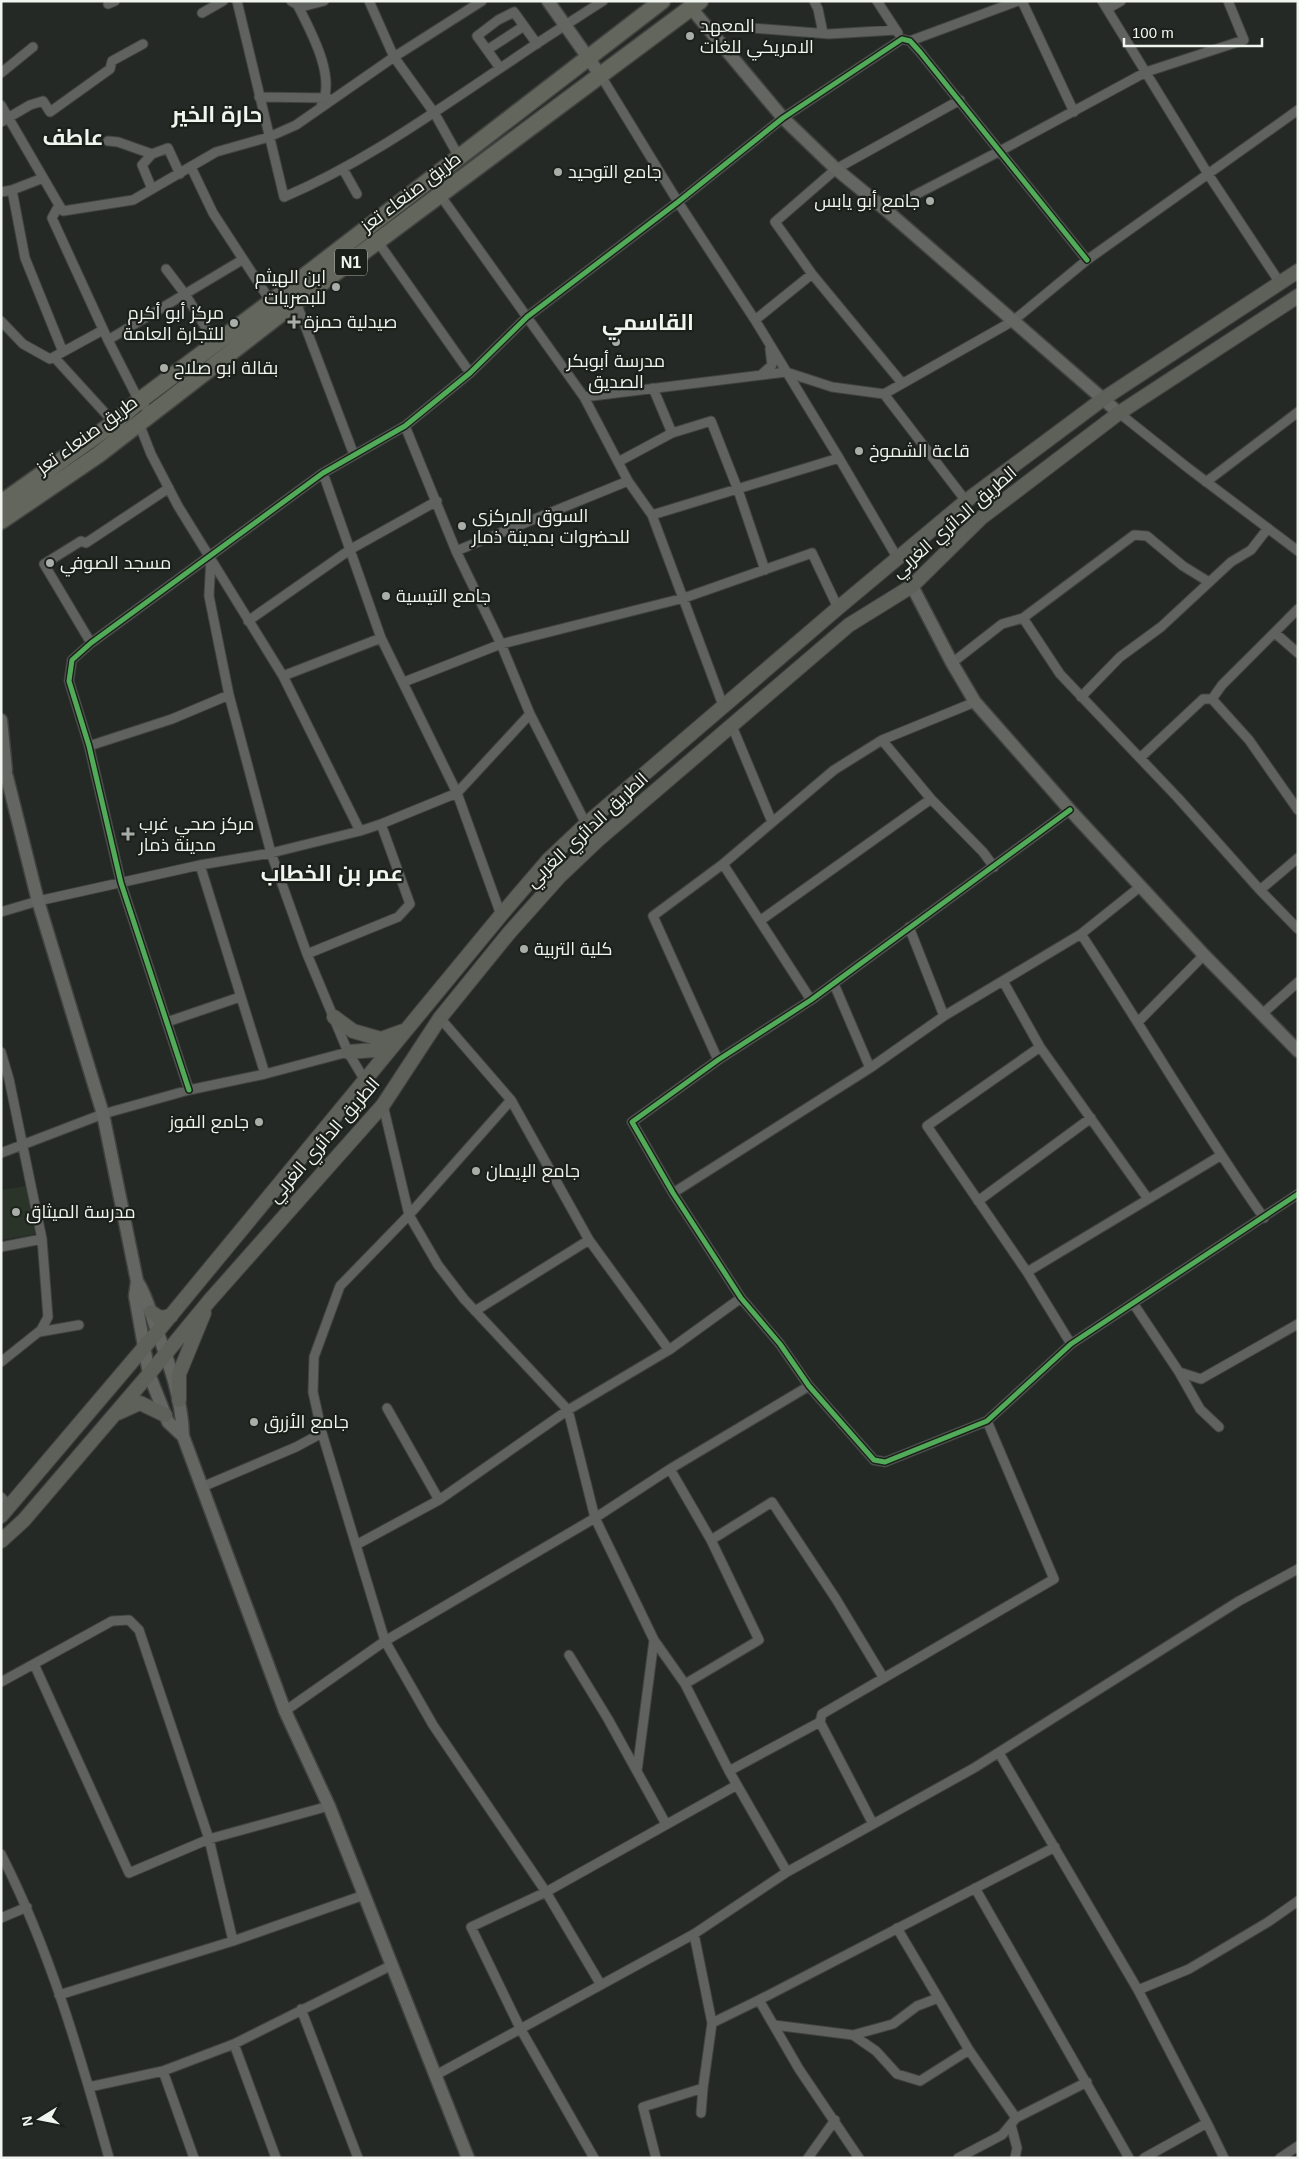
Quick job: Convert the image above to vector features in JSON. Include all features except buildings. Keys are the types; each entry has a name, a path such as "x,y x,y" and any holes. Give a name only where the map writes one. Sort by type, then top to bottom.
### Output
{"highway":[{"name":"طريق صنعاء تعز","path":"1,503 119,429 216,344 662,1"},
{"name":"طريق صنعاء تعز","path":"139,412 378,242 695,5"},
{"name":"طريق صنعاء تعز","path":"1,521 98,455 119,429"}],"main road":[{"name":"الطريق الدائري الغربي","path":"4,1507 158,1332 364,1079 548,859 586,824 724,708 838,608 966,501 1103,399 1298,271"},
{"name":"الطريق الدائري الغربي","path":"1,1541 24,1520 210,1300 383,1105 440,1018 559,877 850,625 912,586 981,518 1119,413 1298,296"},
{"path":"966,501 981,518"},
{"path":"724,708 732,726"},
{"path":"501,915 509,934"},
{"path":"334,1017 353,1031 381,1039 404,1031"},
{"path":"348,1052 375,1050 404,1031"},
{"path":"179,1400 179,1374 210,1300"},
{"path":"151,1312 160,1318 170,1316"},
{"path":"115,1414 140,1403 165,1415"}],"street":[{"path":"202,13 223,1"},
{"path":"237,1 284,196 343,169 435,114 500,68 603,1"},
{"path":"294,4 301,7 324,1"},
{"path":"369,1 394,57 435,114 459,157"},
{"path":"1,104 5,121 63,211 133,200 216,152 269,137 296,125 330,98 482,1"},
{"path":"548,1 601,76 678,202 755,320 840,458 898,559"},
{"path":"814,1 818,9 823,33"},
{"path":"877,1 896,30 960,100 1087,260"},
{"path":"189,1090 121,883 89,746 69,681 72,660 91,643 323,472 405,426 470,373 527,317 678,202 783,118 906,40 1018,1"},
{"path":"1022,1 1074,112"},
{"path":"1121,1 1105,5 1208,174 1280,283"},
{"path":"886,210 1000,152 1146,72 1244,40 1228,1"},
{"path":"294,4 314,37 325,73 330,98"},
{"path":"695,5 706,26 783,118 836,169 886,210 1119,413 1206,482 1298,551"},
{"path":"500,68 477,36 498,20 514,12 537,44"},
{"path":"487,50 524,26"},
{"path":"706,26 823,33 896,30"},
{"path":"5,121 30,105 43,101 50,112 110,69 112,61 143,44"},
{"path":"1,73 33,48"},
{"path":"259,97 330,98"},
{"path":"902,382 812,274 775,222 836,169 960,100"},
{"path":"584,397 786,372 832,387 884,394 902,382 1013,321 1087,260 1298,110"},
{"path":"108,141 118,142 152,154"},
{"path":"152,190 142,166 152,154 168,148 180,174"},
{"path":"190,166 213,213 271,302"},
{"path":"343,169 357,194"},
{"path":"1,192 12,190 43,178"},
{"path":"12,190 25,258 63,352"},
{"path":"440,195 584,397 628,481 652,515 724,708"},
{"path":"59,205 52,218 139,412 151,454 169,488 248,621 283,676 360,831"},
{"path":"378,242 470,373"},
{"path":"108,340 242,260"},
{"path":"166,269 185,294 216,344"},
{"path":"755,320 812,274"},
{"path":"296,302 354,455"},
{"path":"1,321 24,344 50,360 103,330"},
{"path":"762,374 772,365 770,345"},
{"path":"54,357 119,429"},
{"path":"653,388 672,433"},
{"path":"884,394 966,501"},
{"path":"1206,482 1297,415"},
{"path":"618,462 672,433 710,421 738,490 765,570"},
{"path":"405,426 456,551 501,644 530,714 586,824"},
{"path":"652,515 840,458"},
{"path":"323,472 381,638 457,793 501,915"},
{"path":"456,551 628,481"},
{"path":"91,643 44,564 81,542 86,543 169,488"},
{"path":"248,621 351,549 437,501"},
{"path":"1081,697 1120,657 1161,627 1231,562 1251,550 1268,528"},
{"path":"952,663 1002,624 1023,618 1134,535 1147,536 1183,566 1209,582"},
{"path":"404,682 501,644 684,598 812,554 838,608"},
{"path":"211,556 209,596 229,694 270,853 307,954 348,1052 364,1079"},
{"path":"912,586 952,663 975,702 1070,810 1204,955 1298,1051"},
{"path":"1212,699 1222,685 1298,609"},
{"path":"1023,618 1060,674 1140,758 1260,890 1298,928"},
{"path":"1275,633 1298,653"},
{"path":"283,676 381,638"},
{"path":"89,746 172,719 229,694"},
{"path":"1140,758 1203,699 1212,699 1249,740 1298,810"},
{"path":"718,1060 653,916 723,864 834,770 882,740 975,702"},
{"path":"1,912 38,901 270,853 381,824 457,793 530,714"},
{"path":"1,720 7,777"},
{"path":"732,726 772,822"},
{"path":"882,740 994,867"},
{"path":"1,761 7,777 38,901 103,1114 137,1281 135,1296 149,1374 168,1422 183,1436"},
{"path":"761,920 932,798"},
{"path":"1070,810 834,984 718,1060 632,1122 673,1193 741,1298 780,1344 809,1386 874,1460 885,1462 987,1421 1071,1344 1298,1194"},
{"path":"307,954 398,917 410,904 381,824"},
{"path":"1260,890 1298,858"},
{"path":"723,864 811,1000"},
{"path":"200,866 265,1074"},
{"path":"673,1193 870,1068 944,1016 1081,934 1141,886"},
{"path":"909,927 944,1016"},
{"path":"1081,934 1138,1022 1220,1156 1264,1218"},
{"path":"1138,1022 1204,955"},
{"path":"1003,981 1040,1047 1148,1199"},
{"path":"1262,1015 1298,982"},
{"path":"834,984 870,1068"},
{"path":"167,1022 240,997"},
{"path":"440,1018 511,1100 589,1240 669,1350"},
{"path":"1040,1047 927,1126 1027,1272 1071,1344"},
{"path":"1,1052 5,1080 23,1146 42,1239 48,1317 39,1332 1,1362"},
{"path":"1,1153 103,1114 189,1090 265,1074 348,1052"},
{"path":"511,1100 409,1215 340,1286 314,1357 313,1392 322,1433 384,1641 433,1726 546,1892 601,1985"},
{"path":"383,1105 409,1215 438,1265 475,1311 568,1410 595,1518 654,1640 685,1684 729,1771 787,1872"},
{"path":"978,1200 1090,1118"},
{"path":"1027,1272 1220,1156"},
{"path":"1,1247 42,1239"},
{"path":"475,1311 589,1240"},
{"path":"137,1281 144,1291 166,1354 182,1414 183,1436 285,1712 329,1806 468,2158"},
{"path":"356,1546 439,1500 568,1410 669,1350 741,1298"},
{"path":"1133,1303 1179,1372 1200,1409 1219,1427"},
{"path":"1179,1372 1201,1379 1298,1324"},
{"path":"39,1332 79,1325"},
{"path":"285,1712 384,1641 595,1518 670,1469 809,1386"},
{"path":"387,1408 439,1500"},
{"path":"873,1824 820,1722 822,1714 883,1677 1054,1580 987,1421"},
{"path":"202,1486 296,1447 322,1433"},
{"path":"670,1469 711,1540 759,1640 685,1684"},
{"path":"711,1540 772,1502 836,1599 883,1677"},
{"path":"436,2075 694,1934 787,1872 999,1754 1239,1601 1298,1570"},
{"path":"1,1682 112,1621 128,1620 139,1630 209,1839 233,1941"},
{"path":"637,1771 654,1640"},
{"path":"569,1655 608,1719 666,1824"},
{"path":"34,1664 129,1873 209,1839 329,1806"},
{"path":"729,1771 820,1722"},
{"path":"999,1754 1138,1990 1224,2158"},
{"path":"594,2158 520,2028 471,1927 546,1892 737,1785"},
{"path":"712,2023 1055,1847"},
{"path":"1,1854 26,1907 59,1995 89,2087 109,2158"},
{"path":"975,1888 1129,2158"},
{"path":"59,1995 233,1941 364,1895"},
{"path":"1138,1990 1189,1969 1268,1922 1298,1901"},
{"path":"1,1918 26,1907"},
{"path":"897,1928 1014,2122 1017,2148 1015,2158"},
{"path":"694,1934 712,2023 701,2113"},
{"path":"89,2087 163,2071 234,2044 392,1966"},
{"path":"774,2025 852,2035 893,2024 917,2006 938,1998"},
{"path":"759,2000 799,2069 859,2158"},
{"path":"301,2010 358,2158"},
{"path":"852,2035 876,2050 897,2074 920,2081 969,2050"},
{"path":"234,2044 276,2158"},
{"path":"163,2071 194,2158"},
{"path":"958,2158 1002,2135 1014,2122 1087,2082"},
{"path":"656,2158 643,2107 703,2088"},
{"path":"808,2158 835,2120"},
{"path":"1144,2158 1207,2123"},
{"path":"1280,2158 1298,2146"}],"shaded area":[{"name":"مدرسة الميثاق","path":"26,1186 35,1234 1,1240 1,1190"}],"cycle path":[{"path":"189,1090 121,883 89,746 69,681 72,660 91,643 323,473 405,426 470,373 527,317 678,202 783,118 902,39 910,41 920,52 1087,260"},
{"path":"1070,810 811,1000 718,1060 632,1122 673,1193 741,1298 780,1344 809,1386 874,1460 885,1462 987,1421 1071,1344 1298,1194"}],"place":[{"name":"المعهد الامريكي للغات","path":"690,36"},
{"name":"جامع التوحيد","path":"558,172"},
{"name":"جامع أبو يابس","path":"930,201"},
{"name":"ابن الهيثم للبصريات","path":"336,287"},
{"name":"صيدلية حمزة","path":"294,322"},
{"name":"مركز أبو أكرم للتجارة العامة","path":"234,323"},
{"name":"مدرسة أبوبكر الصديق","path":"616,342"},
{"name":"بقالة ابو صلاح","path":"164,368"},
{"name":"قاعة الشموخ","path":"859,451"},
{"name":"السوق المركزي للحضروات بمدينة ذمار","path":"462,526"},
{"name":"مسجد الصوفي","path":"50,563"},
{"name":"جامع التيسية","path":"386,596"},
{"name":"مركز صحي غرب مدينة ذمار","path":"128,834"},
{"name":"كلية التربية","path":"524,949"},
{"name":"جامع الفوز","path":"259,1122"},
{"name":"جامع الإيمان","path":"476,1171"},
{"name":"مدرسة الميثاق","path":"16,1212"},
{"name":"جامع الأزرق","path":"254,1422"}],"district":[{"name":"حارة الخير","path":"217,114"},
{"name":"عاطف","path":"73,137"},
{"name":"القاسمي","path":"648,322"},
{"name":"عمر بن الخطاب","path":"332,873"}]}
